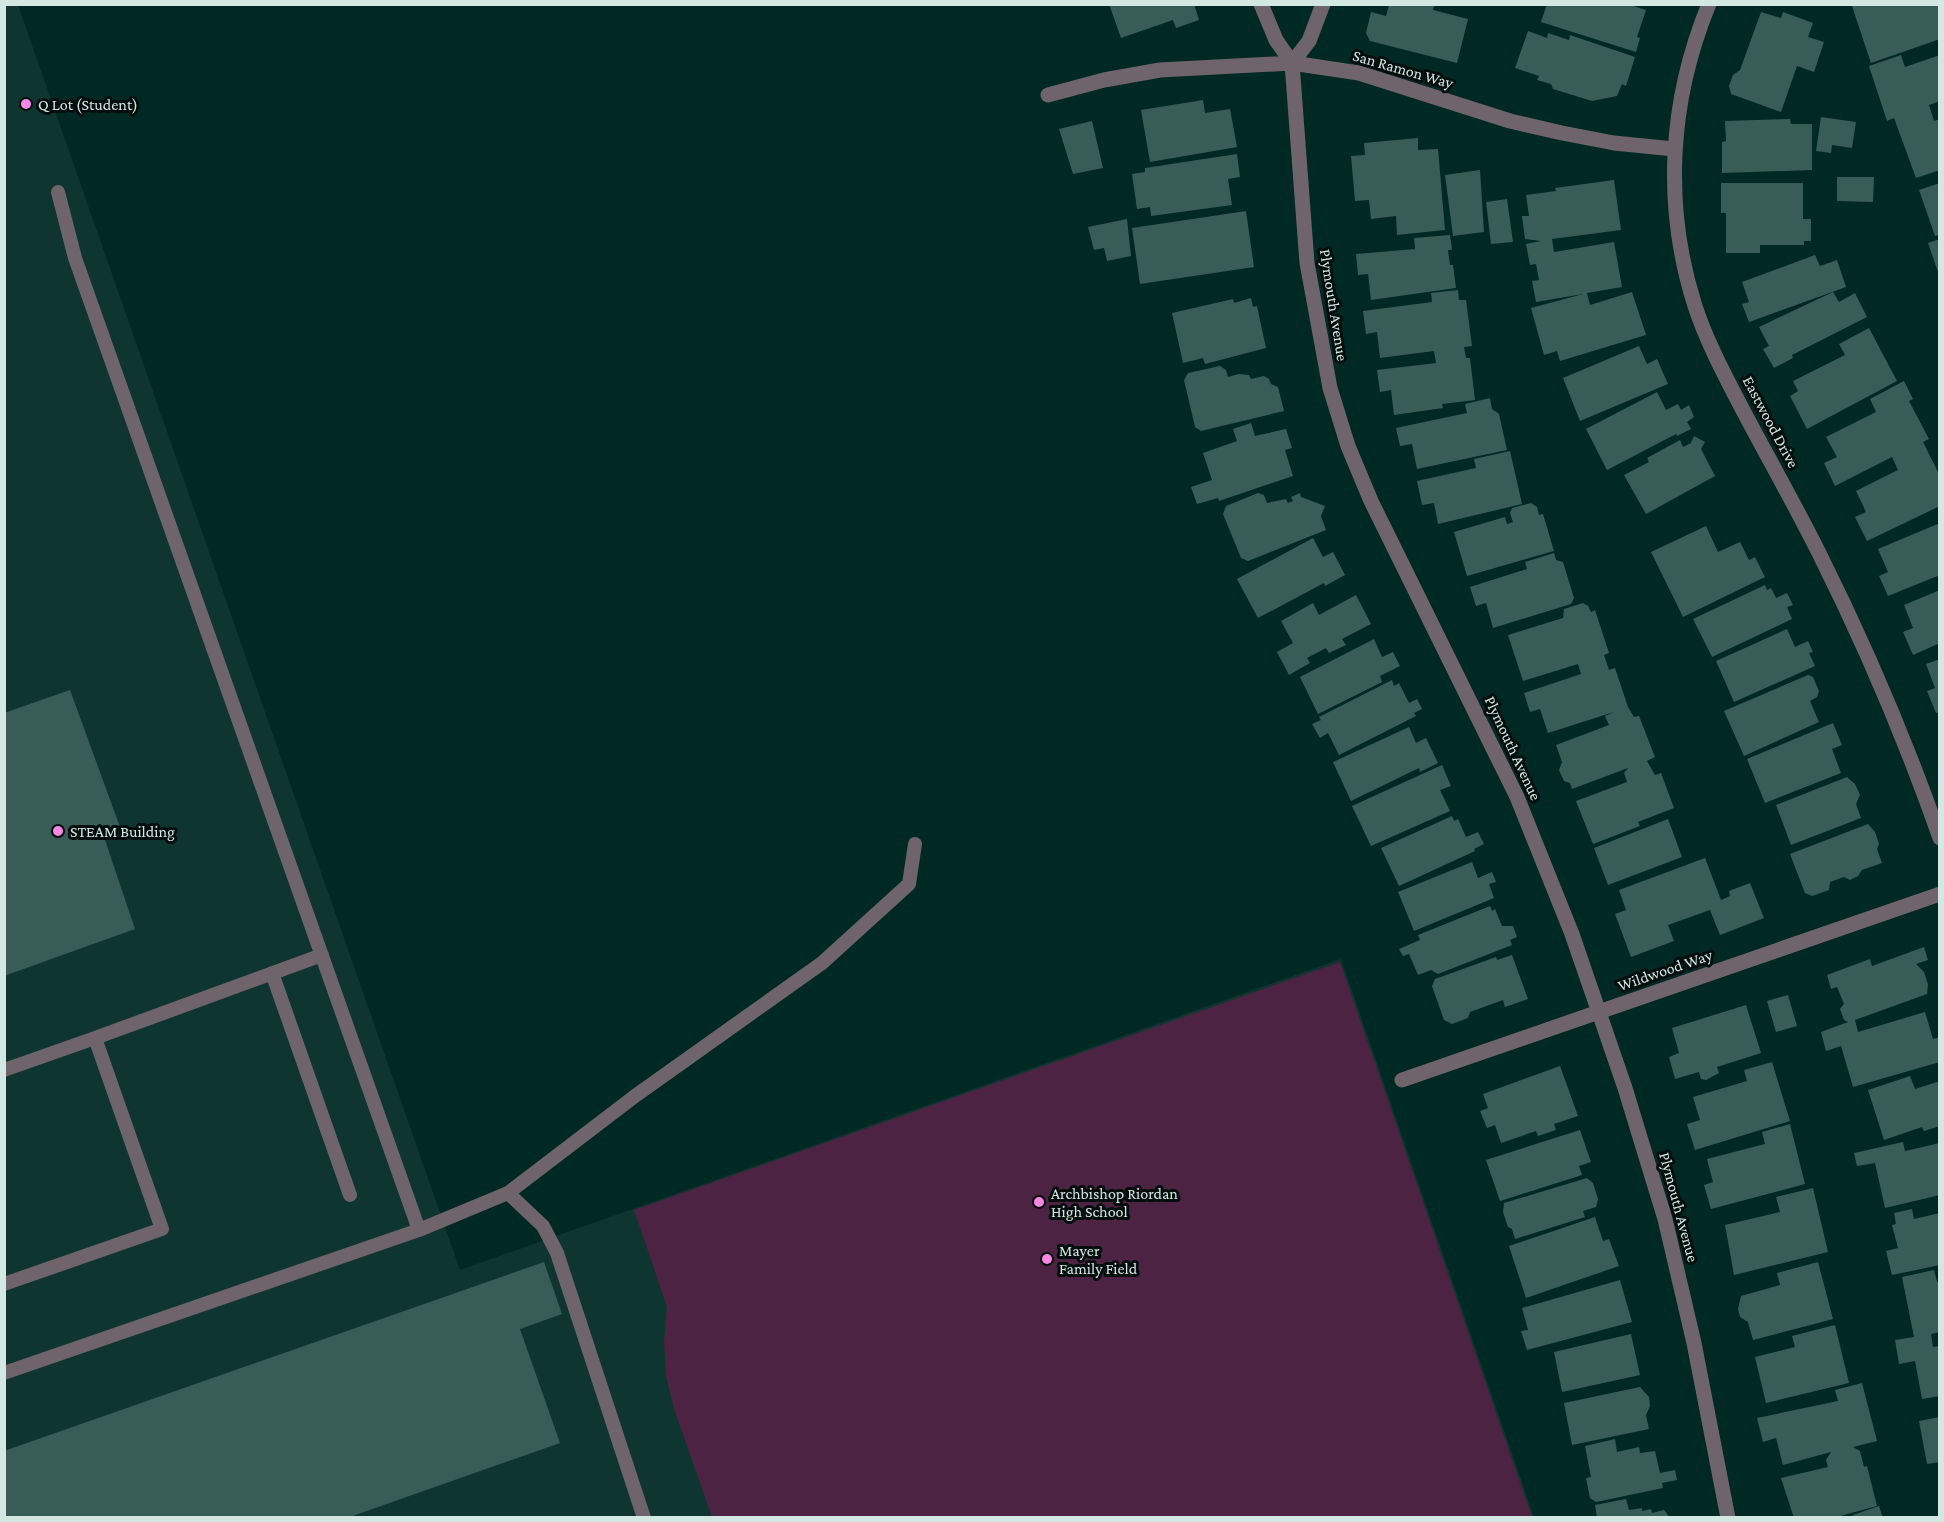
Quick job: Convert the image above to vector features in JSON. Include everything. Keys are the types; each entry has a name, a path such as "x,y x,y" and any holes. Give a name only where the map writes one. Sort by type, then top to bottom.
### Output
{"street":[{"name":"Plymouth Avenue","path":"1261,4 1276,40 1292,63 1307,263 1323,354 1348,446 1395,554 1453,665 1517,797 1547,866 1599,1011 1665,1219 1694,1343 1728,1518"},
{"path":"1292,63 1309,41 1323,4"},
{"name":"Eastwood Drive","path":"1709,4 1697,35 1682,90 1674,148 1674,204 1681,254 1695,308 1718,361 1820,554 1850,618 1911,762 1940,838"},
{"name":"San Ramon Way","path":"1048,95 1104,80 1160,70 1292,63 1359,73 1510,121 1562,133 1614,143 1674,148"},
{"name":"Wildwood Way","path":"1402,1080 1940,894"}],"lane":[{"path":"58,192 75,258 419,1230"},
{"path":"4,1373 419,1230 508,1193 635,1096 822,963 909,884 915,844"},
{"path":"4,1070 322,955"},
{"path":"272,973 350,1195"},
{"path":"4,1284 162,1229 95,1038"},
{"path":"508,1193 543,1226 557,1252 644,1518"}],"shaded area":[{"path":"5,4 18,5 460,1270 1341,959 1534,1517 5,1518"},
{"name":"Mayer Family Field","path":"1340,962 1532,1517 712,1517 674,1409 666,1376 664,1341 667,1307 634,1210"}],"building":[{"path":"1109,4 1194,4 1199,20 1176,28 1173,20 1121,38"},
{"path":"1547,4 1627,4 1646,10 1637,37 1640,38 1636,52 1541,22"},
{"path":"1856,4 1940,4 1940,39 1871,63 1852,6"},
{"path":"1389,5 1429,5 1434,6 1433,10 1468,19 1457,63 1370,41 1366,33 1371,12 1386,16"},
{"path":"1761,12 1781,18 1783,12 1813,23 1808,37 1824,42 1814,72 1797,66 1781,112 1731,94 1729,86 1733,75 1740,70"},
{"path":"1528,31 1547,38 1548,33 1569,40 1570,35 1635,57 1626,86 1622,84 1617,96 1592,101 1553,89 1551,84 1537,80 1539,76 1515,68"},
{"path":"1901,55 1905,67 1940,55 1940,101 1929,105 1934,121 1940,119 1940,170 1916,178 1894,118 1887,121 1869,66"},
{"path":"1203,100 1205,113 1230,109 1237,147 1150,162 1141,110"},
{"path":"1821,117 1856,122 1852,148 1832,145 1831,153 1816,151"},
{"path":"1790,119 1791,124 1812,124 1812,170 1722,173 1722,142 1726,141 1725,121"},
{"path":"1092,121 1103,168 1073,174 1059,129"},
{"path":"1418,138 1418,150 1438,149 1445,230 1397,235 1396,216 1371,219 1369,200 1355,201 1351,156 1365,155 1364,143"},
{"path":"1237,154 1240,177 1228,179 1232,205 1151,216 1150,207 1137,209 1132,174 1145,172 1145,168"},
{"path":"1480,170 1484,232 1453,236 1445,175"},
{"path":"1837,177 1874,177 1873,202 1837,201"},
{"path":"1614,180 1621,230 1552,239 1554,252 1614,242 1622,287 1587,293 1590,305 1632,292 1646,335 1560,361 1557,351 1544,355 1531,308 1583,294 1536,302 1532,281 1539,280 1536,264 1530,265 1526,244 1541,241 1525,239 1522,216 1529,216 1526,195 1556,191 1555,188"},
{"path":"1721,183 1803,183 1803,219 1811,219 1811,241 1804,241 1804,245 1760,245 1760,253 1726,253 1726,213 1721,213"},
{"path":"1940,183 1940,235 1935,236 1919,190"},
{"path":"1507,199 1513,242 1491,244 1486,202"},
{"path":"1246,211 1254,267 1140,284 1132,228"},
{"path":"1127,219 1131,256 1107,261 1104,248 1094,250 1088,227"},
{"path":"1450,235 1452,250 1448,250 1450,265 1453,265 1456,288 1371,300 1368,274 1358,275 1356,254 1415,249 1414,238"},
{"path":"1940,239 1940,275 1939,275 1928,243"},
{"path":"1815,255 1820,266 1837,260 1846,287 1749,322 1742,304 1749,302 1742,282"},
{"path":"1458,290 1459,300 1466,300 1472,346 1464,347 1466,358 1470,358 1475,400 1442,404 1443,408 1394,415 1391,390 1380,392 1377,370 1436,363 1434,351 1380,358 1377,332 1366,334 1363,311 1432,302 1431,293"},
{"path":"1833,292 1839,302 1855,293 1867,317 1792,355 1793,358 1774,368 1763,349 1769,346 1759,327"},
{"path":"1251,298 1253,307 1257,306 1266,348 1205,364 1203,358 1183,363 1172,313 1233,299 1234,303"},
{"path":"1869,328 1897,381 1807,429 1790,396 1798,391 1793,381 1845,355 1839,344"},
{"path":"1639,346 1647,364 1657,359 1668,384 1580,421 1563,378"},
{"path":"1220,366 1226,370 1228,377 1239,374 1249,375 1251,379 1264,376 1269,379 1271,384 1278,387 1284,411 1201,431 1195,427 1184,380 1188,373"},
{"path":"1904,381 1913,399 1909,401 1929,439 1923,442 1940,476 1940,506 1867,541 1855,517 1866,512 1856,491 1898,470 1892,457 1835,486 1824,463 1837,457 1826,437 1876,412 1870,399"},
{"path":"1657,392 1666,410 1678,404 1681,410 1689,405 1694,417 1687,422 1691,429 1677,436 1676,434 1607,470 1586,429"},
{"path":"1490,398 1492,409 1499,414 1507,450 1417,469 1412,444 1400,446 1396,428 1467,413 1465,404"},
{"path":"1251,423 1255,436 1286,429 1292,448 1285,450 1293,476 1219,501 1218,498 1197,504 1191,487 1212,480 1203,453 1237,441 1233,429"},
{"path":"1694,436 1705,442 1701,449 1715,476 1646,514 1624,475 1649,462 1647,458 1680,440 1683,447 1691,443"},
{"path":"1510,451 1522,504 1438,524 1434,503 1422,505 1417,481 1476,468 1474,459"},
{"path":"1258,493 1264,495 1267,503 1286,499 1288,503 1293,501 1291,497 1300,493 1301,497 1325,506 1321,516 1326,530 1248,561 1241,558 1223,514 1226,506"},
{"path":"1531,503 1537,507 1539,515 1543,514 1554,551 1467,576 1454,532 1505,517 1507,524 1513,522 1510,513 1512,508"},
{"path":"1940,523 1940,575 1888,596 1879,576 1888,572 1878,549"},
{"path":"1706,526 1718,552 1740,542 1749,560 1755,557 1765,577 1683,617 1651,552"},
{"path":"1313,538 1323,557 1333,552 1345,575 1325,586 1324,583 1258,618 1237,579"},
{"path":"1554,553 1556,560 1563,562 1574,598 1571,604 1493,628 1486,603 1476,606 1470,587 1527,569 1525,562"},
{"path":"1765,585 1767,590 1771,588 1776,598 1787,593 1793,605 1787,607 1792,619 1712,657 1693,619"},
{"path":"1940,590 1940,643 1913,655 1903,632 1913,628 1904,605"},
{"path":"1356,595 1371,624 1342,639 1346,645 1329,653 1326,648 1307,658 1310,663 1289,675 1277,652 1293,643 1281,621 1313,603 1319,615"},
{"path":"1583,603 1591,612 1595,610 1609,653 1604,655 1609,670 1615,668 1628,707 1634,717 1639,716 1655,757 1647,761 1655,775 1661,773 1674,808 1638,822 1640,826 1593,844 1576,801 1627,782 1624,773 1628,768 1572,789 1570,783 1564,781 1559,770 1562,762 1556,745 1609,725 1605,716 1614,712 1548,733 1540,709 1530,712 1524,693 1581,674 1578,664 1523,681 1508,635 1563,618 1564,609"},
{"path":"1787,629 1795,647 1808,641 1813,652 1809,653 1815,666 1734,702 1716,661"},
{"path":"1374,639 1382,657 1393,652 1400,666 1380,676 1382,682 1318,714 1300,677"},
{"path":"1940,659 1940,712 1936,713 1927,691 1935,688 1926,664"},
{"path":"1808,675 1813,677 1819,691 1817,697 1810,701 1819,722 1744,756 1724,711"},
{"path":"1392,680 1394,686 1399,683 1409,703 1417,699 1422,709 1414,713 1416,716 1339,755 1328,733 1320,738 1312,724 1321,720 1319,717"},
{"name":"STEAM Building","path":"70,690 120,827 103,834 135,929 4,976 4,713"},
{"path":"1833,723 1842,745 1832,749 1841,773 1765,803 1747,759"},
{"path":"1409,727 1416,743 1426,738 1438,763 1420,772 1419,768 1351,801 1333,762"},
{"path":"1442,765 1451,786 1440,790 1450,811 1371,846 1352,806"},
{"path":"1847,777 1855,784 1860,795 1856,804 1861,818 1791,845 1776,805"},
{"path":"1452,816 1454,821 1458,819 1466,837 1478,832 1484,844 1474,849 1475,851 1399,886 1381,848"},
{"path":"1668,819 1682,857 1608,885 1594,848"},
{"path":"1868,824 1875,832 1882,863 1862,870 1858,876 1850,880 1844,877 1830,882 1829,890 1812,896 1805,893 1790,854"},
{"path":"1705,858 1721,900 1730,896 1729,891 1750,883 1764,918 1720,935 1710,910 1668,925 1674,941 1631,957 1615,914 1626,910 1619,890"},
{"path":"1472,862 1478,878 1492,872 1496,882 1489,884 1494,898 1414,931 1398,892"},
{"path":"1490,906 1492,911 1495,909 1502,926 1513,926 1517,937 1510,940 1512,945 1438,974 1431,970 1418,975 1409,954 1403,956 1399,949 1420,940 1418,935"},
{"path":"1924,947 1928,960 1916,964 1924,972 1928,984 1927,994 1855,1020 1858,1032 1925,1012 1933,1039 1940,1037 1940,1062 1853,1087 1841,1046 1826,1051 1821,1032 1848,1022 1844,1020 1840,1009 1844,1004 1837,987 1831,989 1827,975 1870,959 1872,966"},
{"path":"1512,955 1528,999 1505,1007 1503,1000 1470,1012 1468,1018 1452,1024 1444,1020 1432,986 1435,979 1496,957 1497,960"},
{"path":"1788,995 1797,1026 1776,1032 1767,1001"},
{"path":"1746,1005 1761,1053 1717,1067 1719,1073 1706,1080 1701,1079 1699,1072 1675,1079 1669,1057 1679,1053 1672,1028"},
{"path":"1772,1062 1790,1121 1695,1150 1687,1124 1700,1120 1693,1097 1747,1081 1744,1070"},
{"path":"1560,1066 1578,1116 1554,1124 1556,1130 1538,1136 1536,1131 1501,1143 1495,1125 1487,1128 1480,1111 1488,1108 1483,1094"},
{"path":"1910,1076 1915,1089 1940,1081 1940,1126 1924,1131 1922,1127 1884,1140 1868,1090"},
{"path":"1790,1124 1805,1184 1711,1209 1704,1185 1713,1182 1707,1159 1765,1144 1762,1132"},
{"path":"1580,1130 1591,1162 1579,1166 1582,1175 1500,1201 1486,1160"},
{"path":"1903,1142 1905,1151 1940,1143 1940,1195 1885,1208 1875,1163 1857,1166 1854,1153"},
{"path":"1587,1178 1593,1183 1598,1199 1596,1207 1583,1211 1585,1217 1515,1239 1503,1212 1504,1203"},
{"path":"1813,1188 1828,1252 1734,1275 1725,1225 1780,1212 1776,1197"},
{"path":"1912,1209 1914,1219 1940,1213 1940,1265 1892,1275 1886,1251 1898,1248 1892,1225 1896,1224 1894,1213"},
{"path":"1595,1217 1603,1241 1609,1239 1619,1266 1526,1298 1509,1246"},
{"path":"544,1262 562,1314 520,1329 560,1443 347,1518 4,1518 4,1451"},
{"path":"1818,1262 1833,1319 1753,1340 1748,1322 1740,1317 1738,1309 1741,1296 1780,1285 1777,1273"},
{"path":"1934,1270 1937,1282 1940,1281 1940,1332 1931,1334 1933,1347 1940,1346 1940,1396 1922,1399 1915,1361 1899,1364 1895,1340 1914,1337 1902,1277"},
{"path":"1620,1280 1632,1322 1527,1350 1521,1331 1528,1330 1522,1308"},
{"path":"1835,1325 1849,1383 1766,1403 1755,1357 1795,1347 1792,1336"},
{"path":"1631,1334 1640,1375 1562,1392 1554,1352"},
{"path":"1862,1383 1877,1441 1853,1447 1860,1451 1864,1467 1867,1466 1877,1506 1833,1518 1794,1518 1781,1478 1828,1467 1826,1460 1831,1452 1783,1465 1776,1438 1763,1442 1757,1418 1838,1401 1835,1390"},
{"path":"1640,1387 1649,1397 1650,1406 1646,1415 1649,1429 1572,1445 1564,1403"},
{"path":"1940,1417 1940,1462 1927,1464 1919,1421"},
{"path":"1615,1439 1617,1452 1639,1447 1640,1453 1655,1451 1660,1473 1675,1470 1677,1480 1662,1483 1663,1488 1596,1502 1590,1498 1586,1478 1591,1477 1585,1446"},
{"path":"1626,1499 1629,1510 1651,1509 1652,1513 1664,1510 1670,1518 1597,1518 1595,1505"},
{"path":"1879,1506 1883,1518 1854,1518 1853,1515"}],"place":[{"name":"Q Lot (Student)","path":"26,104"},
{"name":"STEAM Building","path":"58,831"},
{"name":"Archbishop Riordan High School","path":"1039,1202"},
{"name":"Mayer Family Field","path":"1047,1259"}]}
